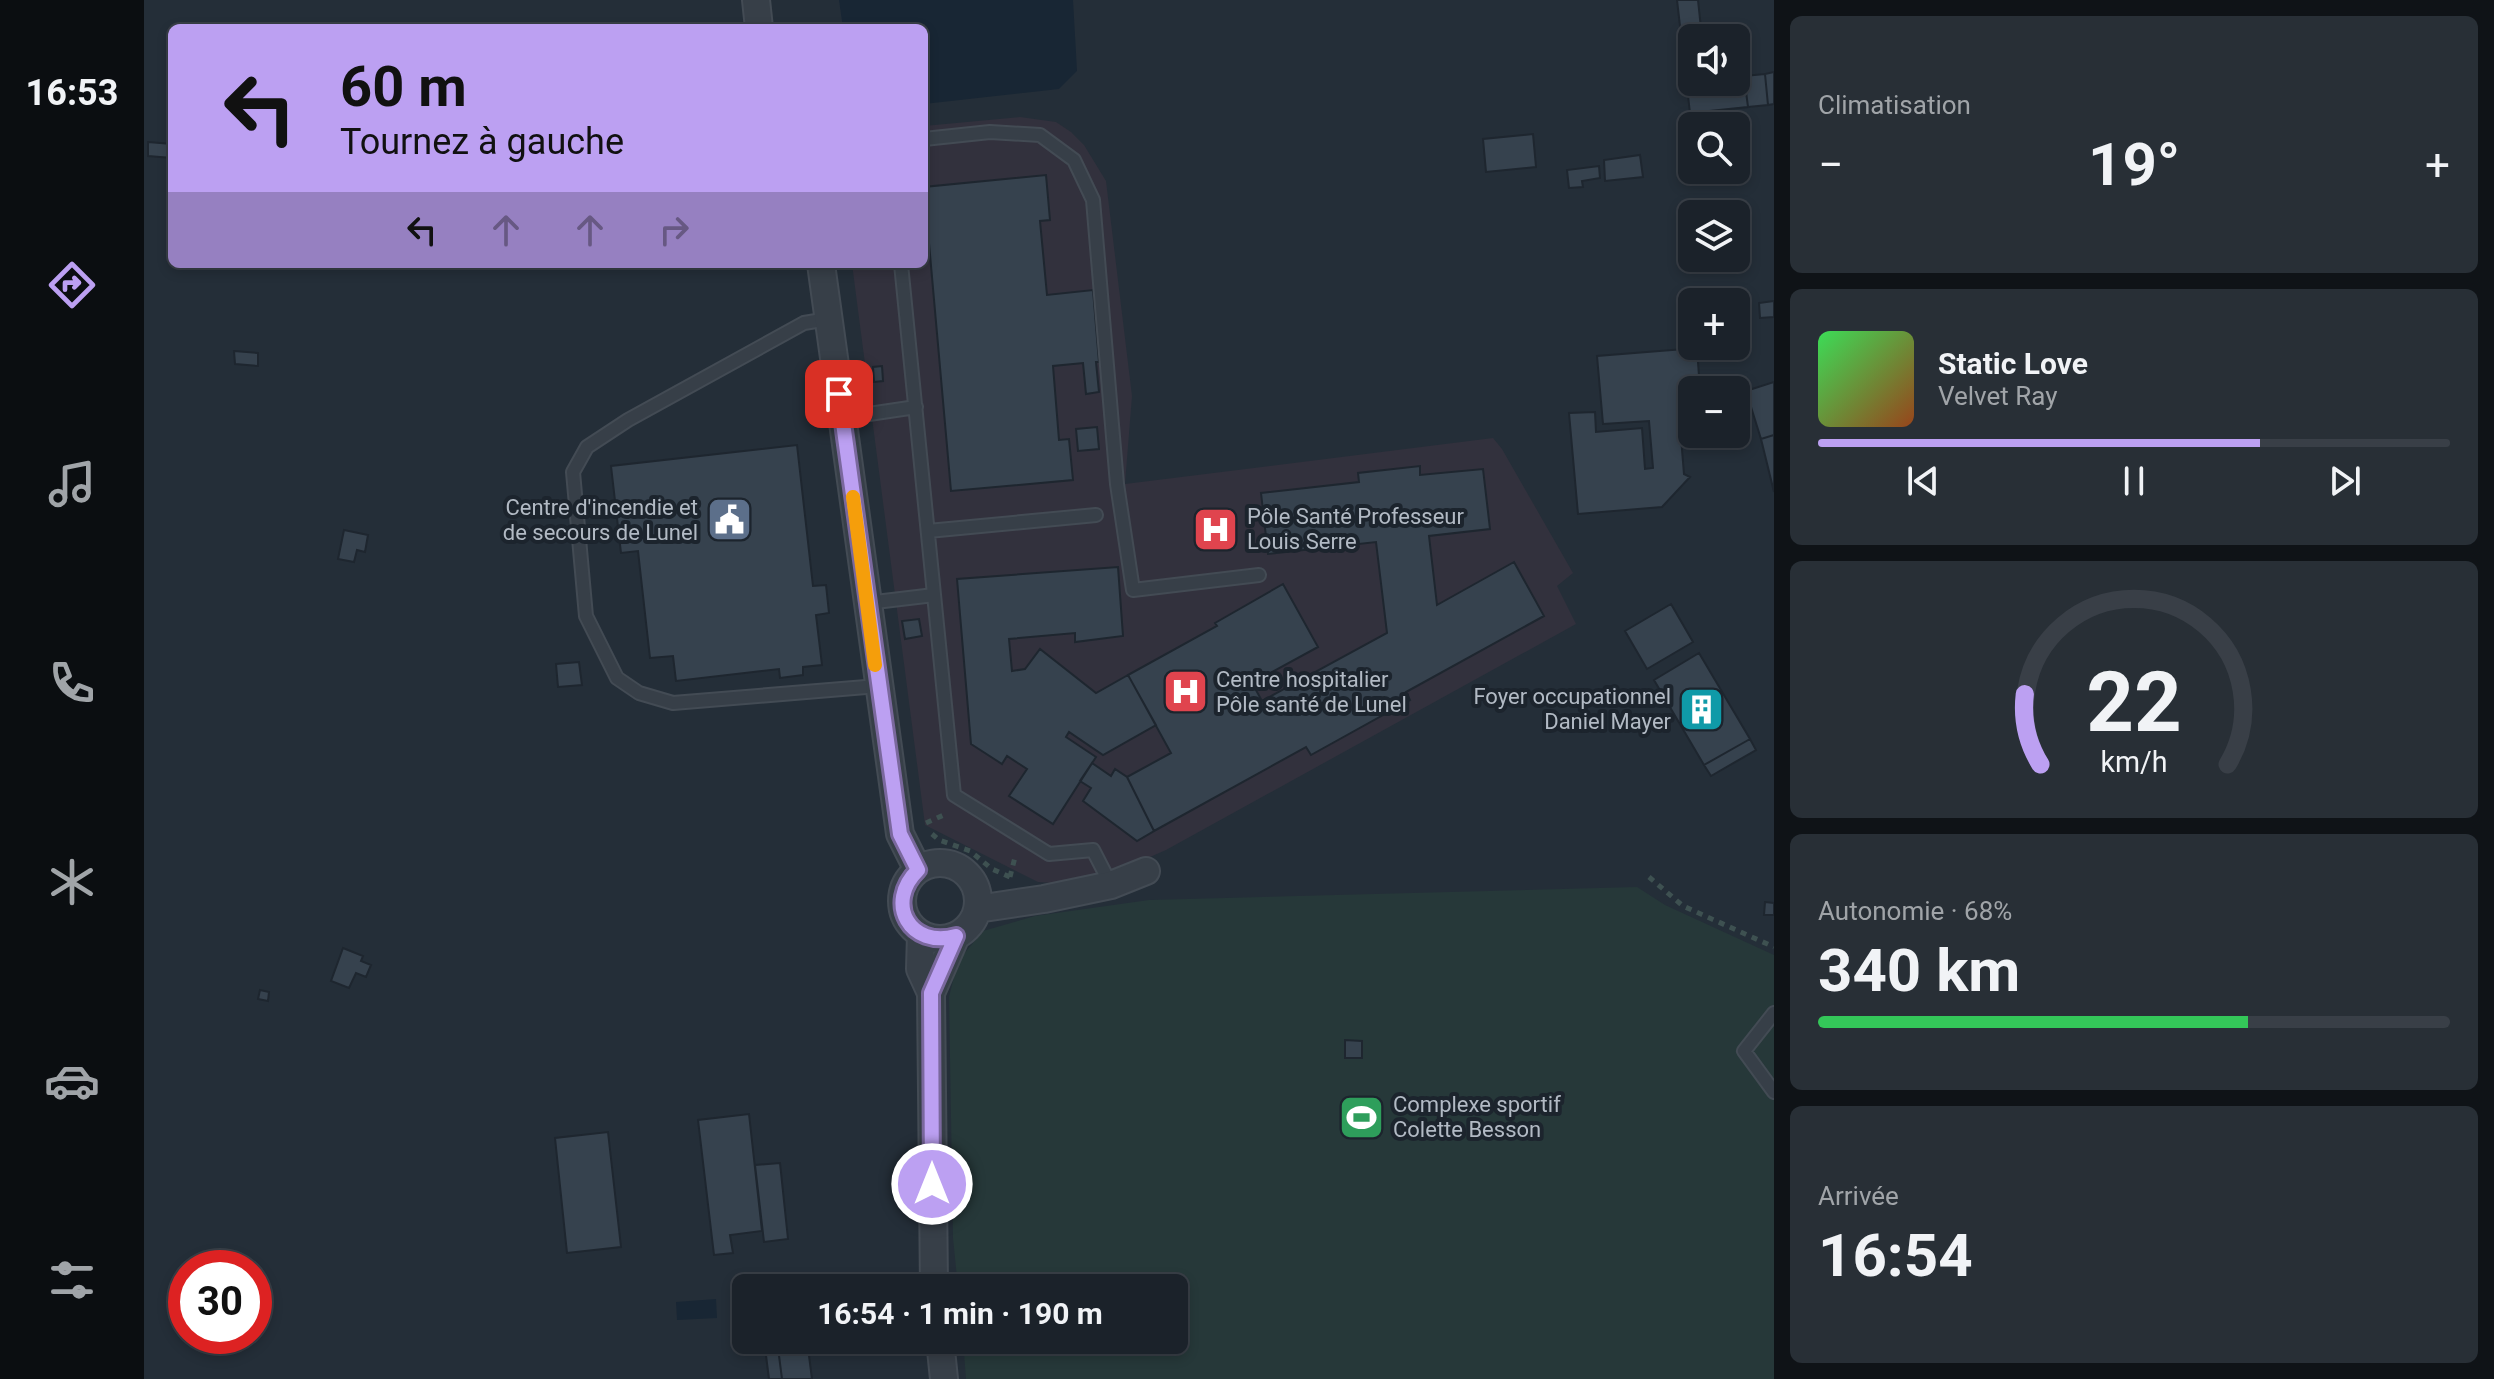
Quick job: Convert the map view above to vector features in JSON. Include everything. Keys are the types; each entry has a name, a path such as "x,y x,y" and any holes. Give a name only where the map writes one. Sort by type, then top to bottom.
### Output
{"street":[{"path":"756,0 759,24"},
{"path":"822,268 900,834 918,870"},
{"path":"930,864 955,866 973,884 977,909 966,929 956,936 932,939 921,935 904,915 903,890 918,870 930,864"},
{"path":"977,909 1111,885 1146,871"},
{"path":"921,935 920,969 931,993 934,1274"},
{"path":"931,993 956,936"},
{"path":"941,1354 944,1379"}],"lane":[{"path":"928,139 990,132 1040,135 1074,160 1093,200 1117,484 1133,590 1259,575"},
{"path":"901,268 954,795 1049,854 1093,850 1111,885"},
{"path":"828,319 804,323 628,420 587,447 573,472 586,616 617,678 639,693 673,703 878,686"},
{"path":"842,418 916,407"},
{"path":"928,531 1096,515"},
{"path":"867,603 934,595"},
{"path":"1774,1013 1744,1051 1774,1092"}],"path":[{"path":"900,834 969,804"},
{"path":"1649,877 1683,906 1774,947"}],"shaded area":[{"name":"Pôle Santé Professeur Louis Serre","path":"1020,117 1056,122 1084,145 1106,181 1132,396 1125,484 1493,438 1573,573 1557,586 1576,624 1166,850 1086,885 1038,882 925,825 853,268 928,268 928,126"},
{"name":"Complexe sportif Colette Besson","path":"1637,887 1665,905 1774,955 1774,1379 966,1379 964,1354 1188,1354 1188,1274 957,1274 953,1238 949,997 958,961 983,931 1035,916 1149,900"}],"water":[{"path":"839,0 1073,0 1077,71 1059,89 928,104 928,24 842,24"},
{"path":"716,1299 717,1318 677,1320 676,1302"}],"building":[{"path":"1677,0 1698,0 1701,24 1680,24"},
{"path":"1774,72 1774,104 1768,105 1765,74"},
{"path":"1765,74 1768,105 1748,107 1750,75"},
{"path":"1688,96 1747,96 1748,107 1690,112"},
{"path":"1533,134 1536,167 1486,172 1483,139"},
{"path":"148,142 168,144 168,158 148,156"},
{"path":"1640,155 1643,177 1605,181 1604,160"},
{"path":"1599,166 1600,178 1582,181 1583,187 1569,188 1567,170"},
{"path":"1046,175 1050,220 1040,221 1047,295 1093,290 1099,392 1086,394 1083,363 1053,366 1059,440 1069,439 1073,480 951,491 928,232 928,187"},
{"path":"1774,301 1774,317 1760,318 1759,303"},
{"path":"1678,350 1678,360 1698,360 1699,376 1678,376 1678,448 1682,448 1684,474 1690,477 1662,507 1578,514 1569,413 1595,412 1596,432 1642,428 1645,469 1653,468 1649,421 1603,424 1597,356"},
{"path":"234,351 258,353 258,366 235,364"},
{"path":"882,366 883,381 874,382 873,367"},
{"path":"1774,382 1774,435 1761,439 1750,404 1750,390"},
{"path":"1097,427 1099,449 1078,451 1076,429"},
{"path":"1774,435 1774,492 1761,439"},
{"path":"797,445 813,586 826,585 829,613 816,615 822,665 803,667 803,675 780,678 779,669 676,681 673,656 650,658 638,551 621,553 611,466"},
{"path":"1420,466 1420,475 1483,469 1490,529 1429,536 1437,605 1514,562 1544,616 1406,692 1410,700 1311,755 1306,747 1154,831 1127,777 1171,753 1128,675 1217,626 1215,623 1283,584 1318,647 1252,683 1262,701 1387,633 1376,542 1268,554 1261,493 1359,482 1358,473"},
{"path":"344,530 368,535 365,552 357,550 354,562 338,559"},
{"path":"1118,567 1123,636 1075,642 1075,633 1009,639 1012,671 1025,669 1040,649 1096,693 1128,675 1156,725 1103,755 1069,732 1066,737 1096,757 1053,824 1009,796 1027,769 1007,756 1002,764 971,744 957,579"},
{"path":"1671,604 1693,642 1647,669 1625,631"},
{"path":"919,619 922,636 905,639 902,621"},
{"name":"Foyer occupationnel Daniel Mayer","path":"1699,653 1750,739 1704,765 1654,680"},
{"path":"579,662 582,685 558,687 556,664"},
{"path":"1750,739 1756,750 1711,776 1704,765"},
{"path":"1092,763 1111,776 1115,769 1127,777 1154,831 1137,841 1083,801 1091,788 1080,781"},
{"path":"1765,902 1774,903 1774,915 1764,915"},
{"path":"343,948 363,956 361,961 371,965 366,977 356,973 349,988 331,981"},
{"path":"260,990 269,992 268,1001 258,999"},
{"path":"1345,1040 1362,1041 1362,1058 1345,1058"},
{"path":"749,1114 762,1231 730,1235 733,1253 714,1255 698,1120"},
{"path":"608,1132 621,1247 567,1253 555,1138"},
{"path":"780,1163 788,1239 764,1242 755,1165"},
{"path":"766,1354 779,1354 782,1379 769,1379"},
{"path":"779,1354 809,1354 812,1379 782,1379"}],"slow traffic":[{"path":"853,497 875,665"}],"place":[{"name":"Centre d'incendie et de secours de Lunel","path":"729,520"},
{"name":"Pôle Santé Professeur Louis Serre","path":"1216,529"},
{"name":"Centre hospitalier Pôle santé de Lunel","path":"1185,692"},
{"name":"Foyer occupationnel Daniel Mayer","path":"1702,709"},
{"name":"Complexe sportif Colette Besson","path":"1362,1117"}],"route":[{"path":"839,394 900,834 918,870 903,890 904,915 921,935 932,939 956,936 931,993 932,1184"}]}
